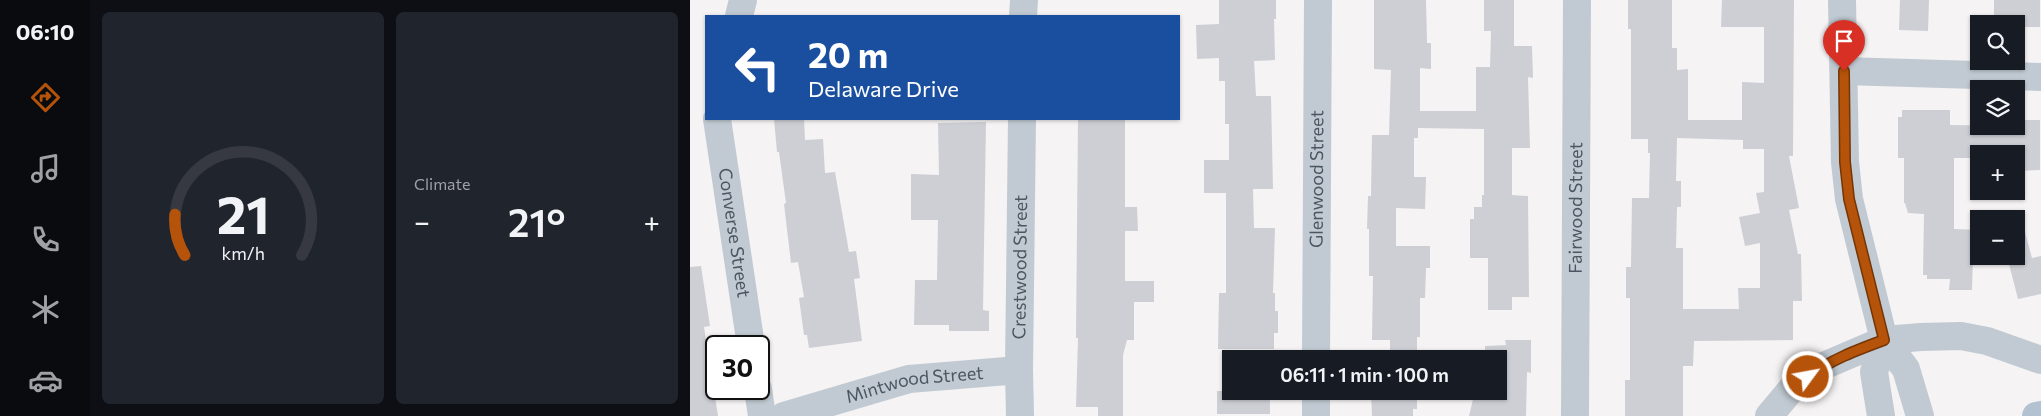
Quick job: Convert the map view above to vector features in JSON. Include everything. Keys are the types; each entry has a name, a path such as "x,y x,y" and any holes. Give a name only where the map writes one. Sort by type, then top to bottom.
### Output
{"main road":[{"path":"2036,416 2041,415"}],"street":[{"path":"739,15 743,0"},
{"path":"1024,0 1024,15"},
{"name":"Glenwood Street","path":"1316,350 1318,0"},
{"name":"Fairwood Street","path":"1575,416 1577,0"},
{"path":"1842,0 1845,162 1849,199 1884,340 1906,369 1920,416"},
{"path":"1844,71 2041,77"},
{"name":"Converse Street","path":"717,120 749,335"},
{"name":"Crestwood Street","path":"1020,416 1022,120"},
{"path":"1769,416 1794,386 1821,367 1854,351 1884,340 1961,336 1987,342 2041,360"},
{"path":"1881,416 1874,372 1884,340"},
{"name":"Mintwood Street","path":"784,416 909,379 1019,370"},
{"path":"760,400 762,416"},
{"path":"1316,400 1316,416"}],"building":[{"path":"1219,0 1276,0 1276,19 1274,19 1275,60 1254,61 1256,96 1271,96 1273,189 1253,189 1254,228 1275,228 1273,293 1275,293 1275,311 1278,311 1278,333 1274,333 1274,349 1218,349 1219,293 1226,293 1226,193 1204,193 1204,160 1229,160 1229,124 1225,124 1225,81 1219,81 1219,58 1197,59 1196,25 1219,24"},
{"path":"1374,0 1426,0 1427,43 1431,43 1431,69 1420,68 1420,111 1476,111 1476,67 1490,67 1491,31 1484,31 1484,0 1514,0 1514,46 1532,46 1533,78 1528,77 1530,148 1512,148 1512,195 1528,196 1529,297 1512,297 1512,310 1488,310 1488,258 1470,258 1470,219 1474,219 1474,207 1482,207 1482,195 1484,195 1484,129 1418,128 1418,138 1414,138 1414,177 1426,177 1425,209 1396,208 1396,246 1430,246 1430,268 1426,268 1425,298 1420,298 1420,337 1417,337 1417,350 1390,350 1390,340 1372,340 1373,276 1369,276 1369,229 1367,229 1368,196 1371,196 1372,135 1389,135 1391,70 1374,69"},
{"path":"1628,0 1672,0 1672,48 1677,48 1677,70 1688,69 1688,120 1742,120 1742,82 1764,83 1764,27 1721,27 1722,0 1794,0 1793,156 1789,156 1799,208 1789,210 1798,254 1801,254 1802,301 1793,301 1793,340 1694,341 1693,366 1683,366 1683,416 1625,416 1625,380 1630,380 1630,298 1626,298 1626,267 1631,267 1632,198 1649,198 1650,153 1648,153 1648,139 1631,139 1631,29 1628,29","holes":["1677,138 1743,140 1743,149 1764,149 1764,192 1756,193 1760,213 1739,217 1745,246 1760,243 1760,288 1738,288 1739,309 1683,309 1683,248 1676,248 1677,207 1681,207 1681,181 1676,181"]},
{"path":"1900,0 1929,0 1928,31 1899,30"},
{"path":"1994,0 2040,0 2040,27 2025,27 2025,15 1994,15"},
{"path":"1902,110 1950,110 1950,125 1970,125 1970,135 2025,135 2025,120 2040,120 2040,170 2025,171 2025,145 1970,145 1970,158 1954,158 1954,229 1970,230 1970,265 1973,265 1972,290 1949,290 1950,279 1927,279 1927,275 1923,275 1924,214 1908,213 1904,203 1904,158 1898,158 1898,117 1902,117"},
{"path":"774,120 804,120 805,140 823,139 825,173 835,172 849,252 856,251 860,278 854,279 862,341 809,348 807,335 804,335 799,298 804,297 798,262 791,263 784,204 786,203 779,152 777,152"},
{"path":"1078,120 1125,120 1125,207 1137,207 1138,231 1125,231 1125,281 1154,281 1154,302 1134,302 1134,340 1127,340 1123,355 1123,416 1098,416 1098,407 1076,407 1078,338 1076,338"},
{"path":"986,122 983,310 989,311 989,331 949,331 949,325 914,325 915,280 937,280 938,220 911,220 911,174 939,175 938,123"},
{"path":"2025,232 2032,258 2041,256 2041,294 2018,299 2009,265 2025,265"},
{"path":"701,266 710,326 704,327 705,400 716,400 718,416 690,416 690,267"},
{"path":"1505,340 1531,340 1531,373 1527,372 1526,416 1469,416 1473,400 1507,400 1507,350 1485,350 1485,346 1506,345"},
{"path":"1217,391 1222,391 1222,400 1270,400 1270,414 1217,414"},
{"path":"1371,400 1417,400 1417,409 1413,409 1413,416 1372,416"}],"route":[{"path":"1808,377 1821,367 1854,351 1884,340 1849,199 1845,162 1844,71"}]}
